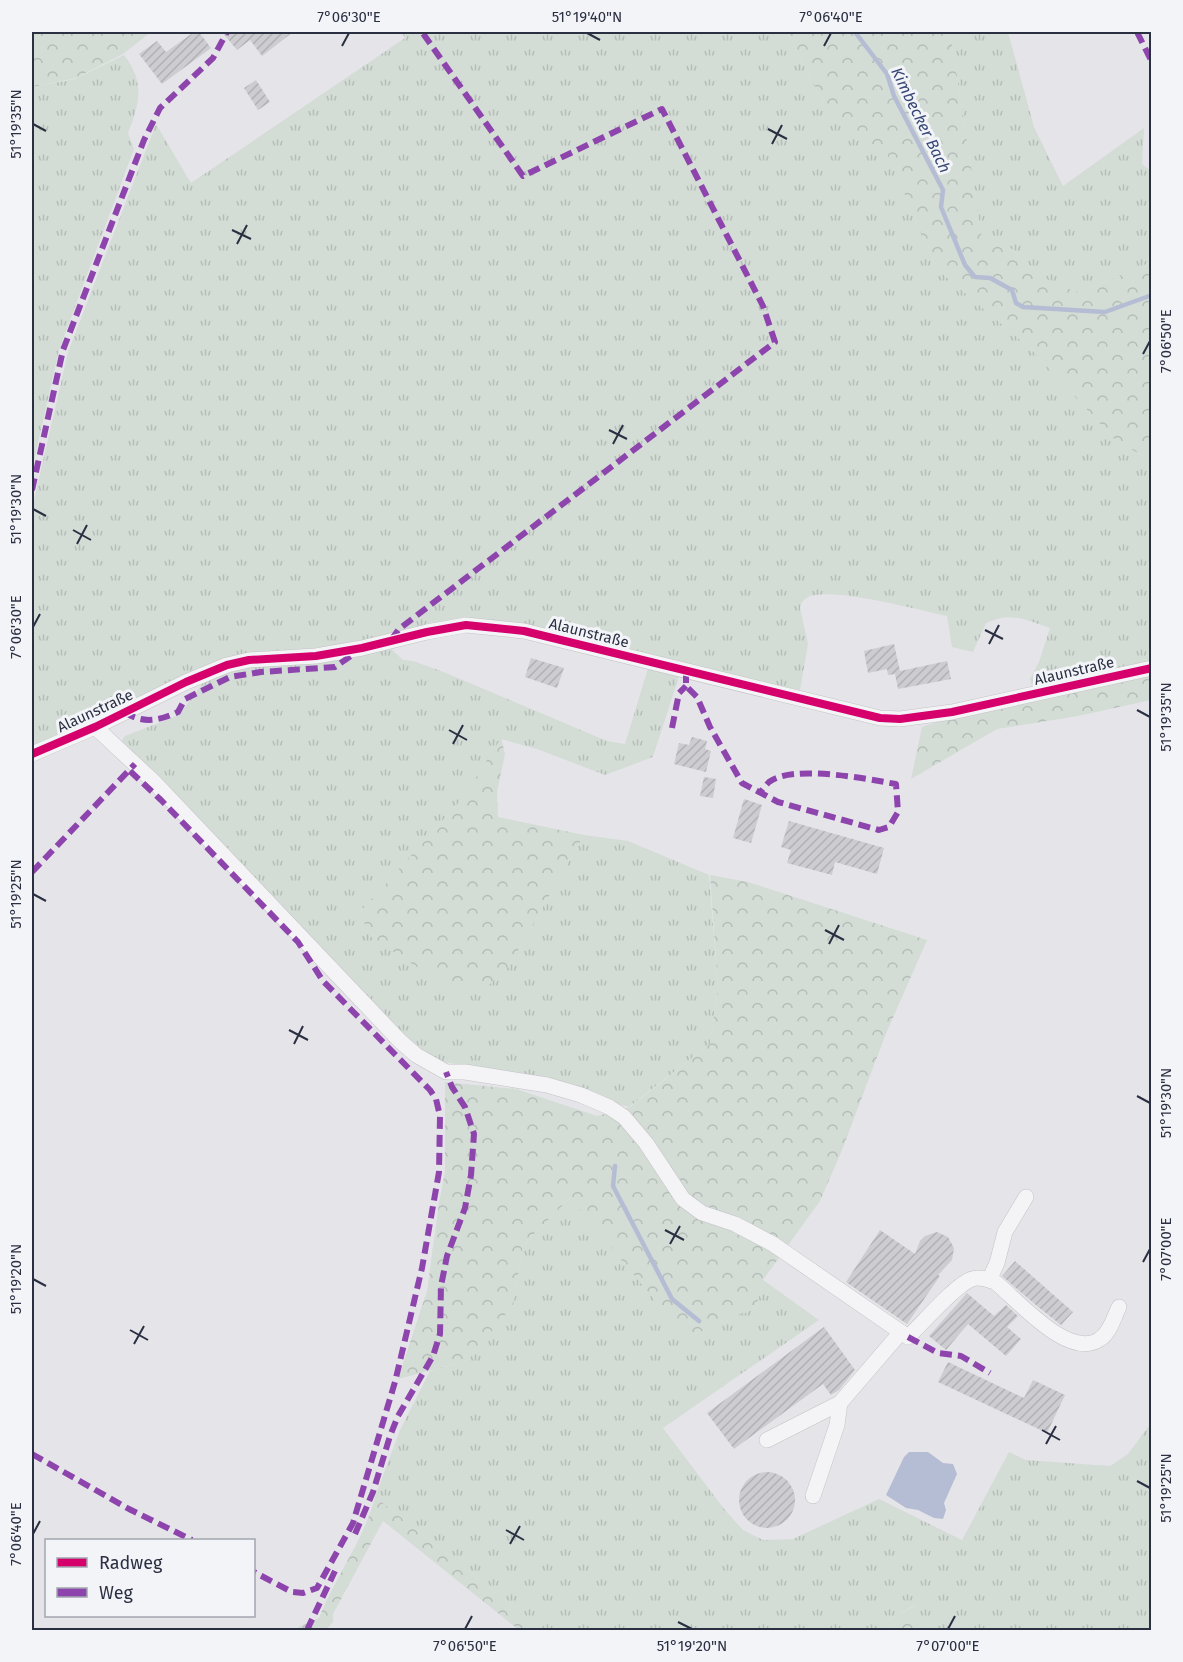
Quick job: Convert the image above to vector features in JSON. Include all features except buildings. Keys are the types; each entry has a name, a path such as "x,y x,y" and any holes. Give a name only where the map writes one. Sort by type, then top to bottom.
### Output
{"street":[{"name":"Alaunstraße","path":"32,754 227,665 249,660 316,657 427,632 465,626 524,631 880,718 900,719 952,712 1152,668"},
{"path":"95,727 153,781 400,1041 416,1055 446,1072 476,1074 547,1085 581,1095 609,1107 624,1117 646,1143 683,1200 702,1213 735,1224 773,1244 908,1337 971,1279 982,1278 995,1282 1061,1338 1078,1344 1090,1344 1101,1339 1119,1307"},
{"path":"989,1280 997,1263 1005,1232 1026,1197"},
{"path":"767,1440 840,1403 901,1332"},
{"path":"813,1496 837,1425 840,1403"}],"green space":[{"path":"32,32 151,32 123,54 76,78 32,87"},
{"path":"401,32 787,32 830,116 888,155 937,269 1031,349 1116,441 1151,460 1151,660 1033,689 1030,679 1039,662 1050,628 1018,618 995,619 986,623 973,652 952,647 947,616 875,600 819,594 806,598 800,608 808,644 800,690 637,655 495,621 299,653 264,653 32,749 32,515 34,500 68,352 156,124 191,183 405,38"},
{"path":"787,32 950,32 982,238 1012,249 1041,277 1080,293 1151,262 1151,460 1116,441 1031,349 937,269 888,156 830,116"},
{"path":"950,32 1008,32 1034,127 1063,186 1144,128 1142,164 1151,171 1151,262 1080,293 1041,277 1012,249 982,239"},
{"path":"124,55 131,65 138,84 138,102 128,133 134,149 59,350 32,470 32,87 75,79"},
{"path":"391,649 403,660 413,661 441,671 607,741 625,744 648,668 679,676 653,757 605,775 537,749 501,739 463,798 359,913 372,937 451,989 484,989 509,966 584,835 628,841 709,875 718,987 710,1044 629,1107 485,1069 438,1061 414,1046 120,743 125,736 179,715 205,680 246,668 345,658"},
{"path":"1151,660 1151,700 1078,716 997,729 911,779 922,727 1033,689"},
{"path":"501,738 505,754 497,792 498,817 584,835 509,966 484,989 451,989 372,938 359,913 463,798"},
{"path":"710,875 748,882 927,940 885,1036 820,1201 763,1280 756,1308 686,1338 570,1198 523,1245 513,1306 467,1361 398,1379 427,1291 445,1171 445,1082 516,1089 597,1116 630,1107 710,1044 718,987"},
{"path":"571,1197 686,1338 756,1308 763,1280 819,1320 663,1428 724,1509 743,1530 763,1540 793,1539 879,1499 962,1540 1009,1452 1026,1460 1110,1466 1128,1454 1151,1423 1151,1630 916,1630 915,1605 884,1623 881,1630 543,1630 375,1497 400,1430 430,1371 467,1361 513,1306 523,1245"},
{"path":"375,1497 543,1630 519,1630 383,1521 333,1614 333,1622 326,1630 296,1630 319,1618 364,1528"},
{"path":"916,1605 916,1630 881,1630 884,1623"}],"water":[{"path":"909,1452 928,1452 943,1463 953,1464 957,1474 944,1503 946,1510 943,1519 906,1508 886,1495 904,1457"}],"waterway":[{"name":"Kimbecker Bach","path":"855,32 887,74 894,96 943,190 941,207 965,265 975,277 990,278 1012,290 1016,303 1023,307 1105,312 1152,295"},
{"path":"615,1166 613,1186 672,1299 699,1321"}],"marked path":[{"path":"32,490 63,350 144,140 160,108 213,58 227,32"},
{"path":"391,640 399,629 775,342 763,306 662,109 523,176 422,32"},
{"path":"1137,32 1152,62"},
{"path":"124,712 144,720 164,717 178,712 185,699 230,677 261,672 335,667 355,653"},
{"path":"686,671 686,686 697,697 710,727 742,783 778,802 879,830 889,827 898,812 896,784 849,776 795,774 769,782 762,790 761,792 760,793"},
{"path":"672,728 679,693 686,686"},
{"path":"32,872 135,764"},
{"path":"130,771 298,942 323,981 430,1090 436,1099 440,1116 439,1172 422,1268 395,1382 353,1523 317,1588 303,1593 292,1592 255,1573"},
{"path":"355,1534 373,1492 398,1416 433,1356 440,1334 441,1286 447,1256 465,1208 471,1175 474,1134 465,1107 452,1087 446,1072"},
{"path":"908,1337 938,1353 961,1356 990,1373"},
{"path":"32,1454 129,1509 190,1539"},
{"path":"307,1630 335,1571"}],"cycle path":[{"path":"32,754 227,665 249,660 316,656 466,625 524,631 880,718 900,719 952,712 1152,668"}]}
